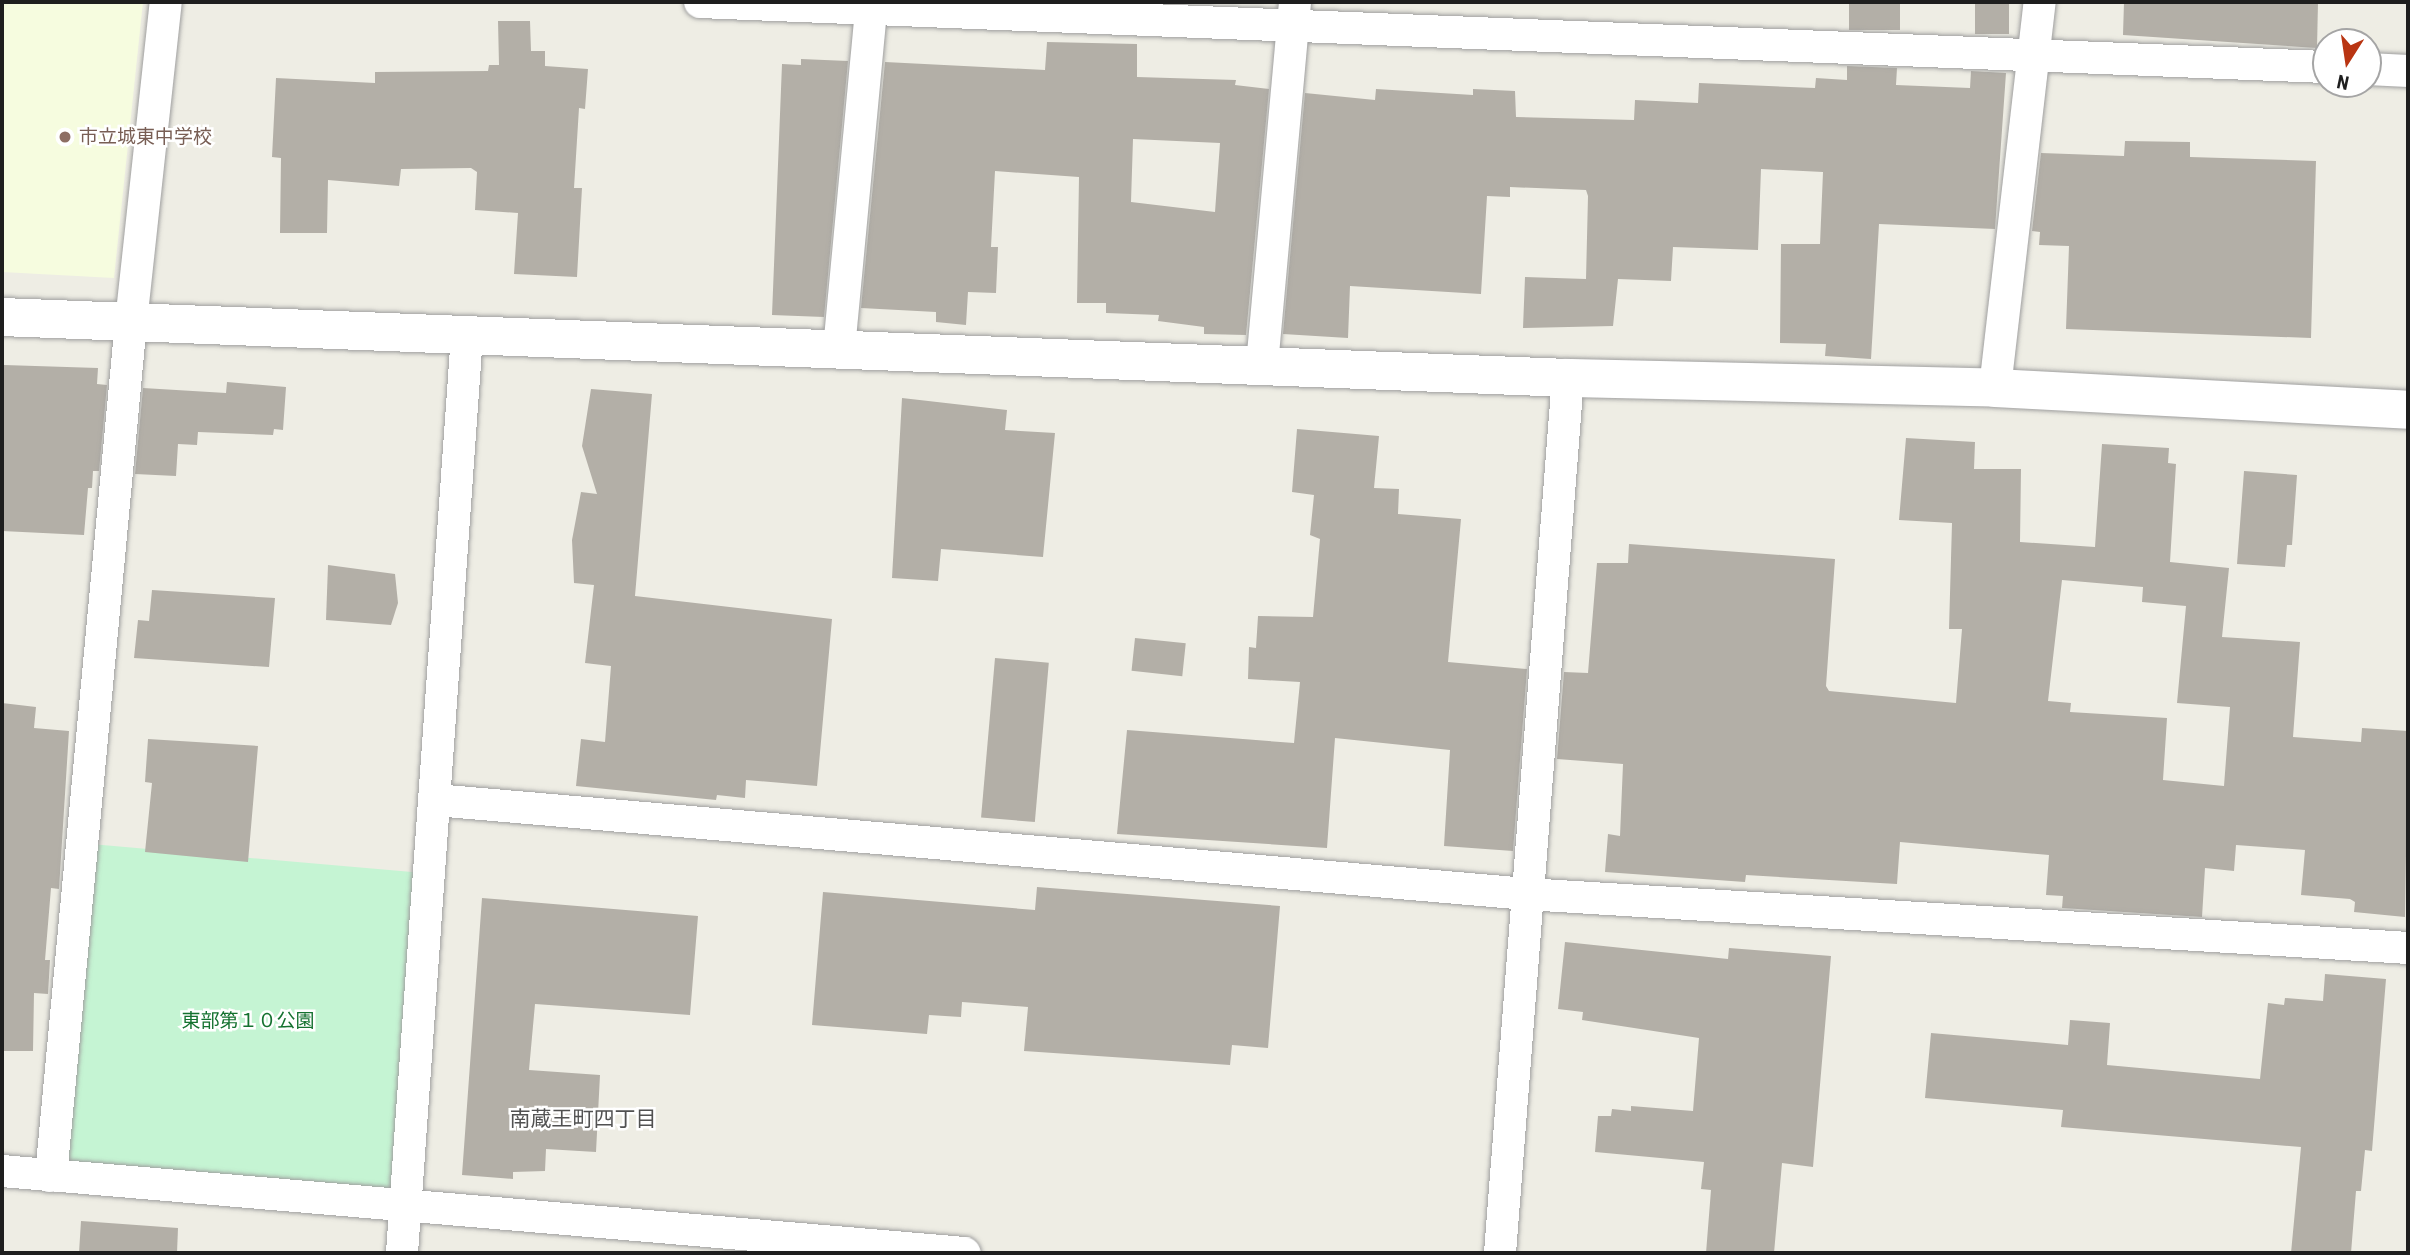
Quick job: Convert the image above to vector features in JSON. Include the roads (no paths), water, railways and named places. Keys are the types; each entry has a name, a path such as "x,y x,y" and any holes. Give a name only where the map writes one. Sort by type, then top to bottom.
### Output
{"street":[{"path":"51,1176 131,322 166,2"},
{"path":"700,2 1294,14 2312,66"},
{"path":"1995,388 2040,2"},
{"path":"839,349 872,5"},
{"path":"1262,365 1294,14"},
{"path":"2382,70 2408,71"},
{"path":"2,317 1568,378 1995,388 2408,410"},
{"path":"402,1253 467,335"},
{"path":"1500,1253 1568,378"},
{"path":"435,800 1527,894 2408,948"},
{"path":"2,1171 406,1203 965,1253"}],"place":[{"name":"市立城東中学校","path":"65,137"}],"district":[{"name":"南蔵王町四丁目","path":"583,1119"}],"park label":[{"name":"東部第１０公園","path":"248,1021"}]}
